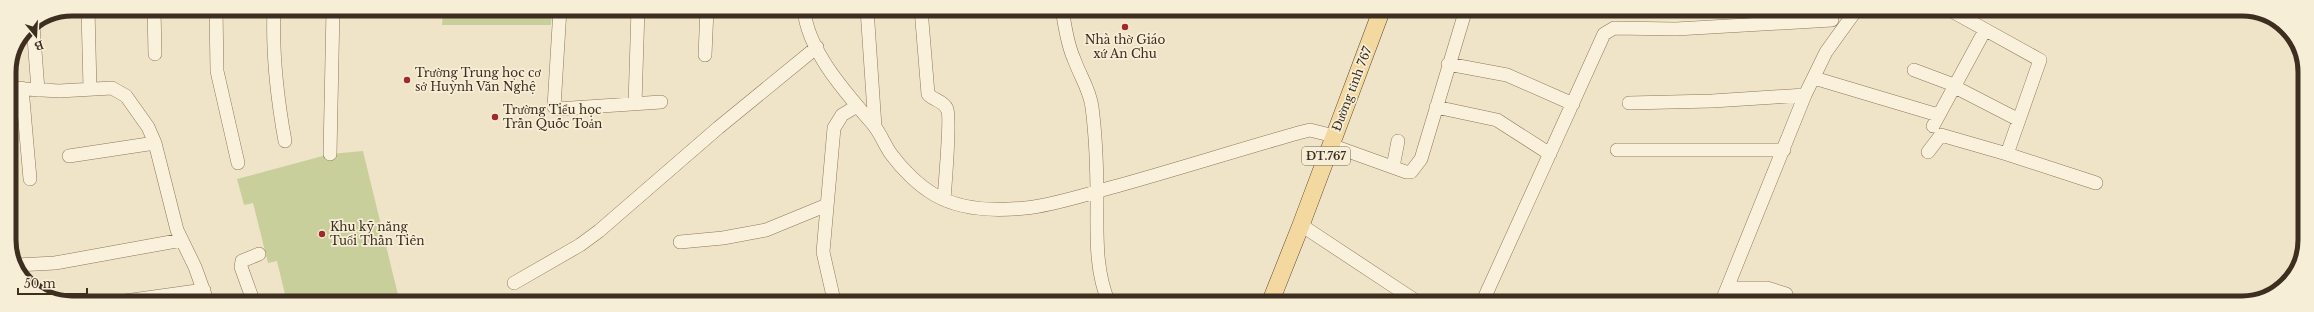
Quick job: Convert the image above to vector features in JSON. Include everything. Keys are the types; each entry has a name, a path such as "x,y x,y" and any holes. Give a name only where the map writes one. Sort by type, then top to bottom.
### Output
{"main road":[{"name":"Đường tỉnh 767","path":"1272,296 1301,225 1379,16"}],"street":[{"path":"88,16 90,89"},
{"path":"154,16 155,54"},
{"path":"216,16 217,72 238,163"},
{"path":"274,16 272,41 278,101 285,140"},
{"path":"330,154 333,16"},
{"path":"560,16 554,107 557,109 661,102"},
{"path":"635,104 638,16"},
{"path":"705,55 706,16"},
{"path":"805,16 806,26 838,82 875,127 891,154 902,166 920,184 944,199 962,205 996,209 1026,208 1097,191 1310,130 1392,167 1406,172 1411,172 1421,159 1448,64 1464,16"},
{"path":"867,16 875,127"},
{"path":"922,16 928,94 932,99 942,102 948,109 950,116 944,199"},
{"path":"1063,16 1066,34 1073,58 1088,88 1092,107 1097,191 1098,258 1102,283 1107,296"},
{"path":"1485,296 1573,104 1598,44 1604,34 1614,28 1676,28 1819,16"},
{"path":"1831,16 1833,43"},
{"path":"1724,296 1805,95 1833,43 1852,16"},
{"path":"1960,16 2040,60 2007,154"},
{"path":"34,30 38,90"},
{"path":"1814,78 1935,120 1985,30"},
{"path":"514,283 580,245 599,231 718,128 817,47"},
{"path":"1448,64 1507,75 1573,104"},
{"path":"1914,70 1954,86 2019,120"},
{"path":"16,88 59,91 112,88 126,96 148,127 155,143 172,214 206,296"},
{"path":"16,94 30,179"},
{"path":"1629,102 1712,101 1805,95"},
{"path":"833,296 822,252 834,128 842,116 857,106"},
{"path":"1436,106 1497,120 1550,154"},
{"path":"1928,152 1941,135 2007,154 2096,183"},
{"path":"1392,167 1398,141"},
{"path":"69,156 155,143"},
{"path":"1616,150 1784,150"},
{"path":"680,242 723,238 766,230 827,205"},
{"path":"1301,225 1408,296"},
{"path":"22,265 55,263 182,240"},
{"path":"252,296 242,267 242,261 259,254"},
{"path":"1727,288 1767,288 1786,294"},
{"path":"161,296 204,290"}],"green space":[{"path":"443,16 552,16 551,25 442,25"},
{"name":"Khu kỹ năng Tuổi Thần Tiên","path":"363,151 398,296 285,296 277,261 268,263 253,203 244,205 237,179 330,154"}],"place":[{"name":"Nhà thờ Giáo xứ An Chu","path":"1125,27"},
{"name":"Trường Trung học cơ sở Huỳnh Văn Nghệ","path":"407,80"},
{"name":"Trường Tiểu học Trần Quốc Toản","path":"495,117"},
{"name":"Khu kỹ năng Tuổi Thần Tiên","path":"322,234"}]}
